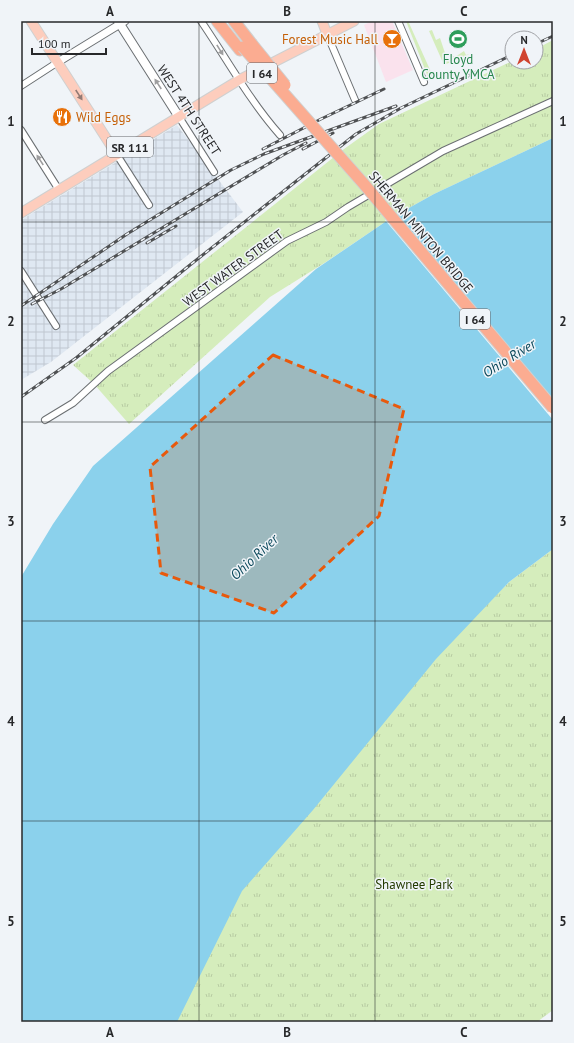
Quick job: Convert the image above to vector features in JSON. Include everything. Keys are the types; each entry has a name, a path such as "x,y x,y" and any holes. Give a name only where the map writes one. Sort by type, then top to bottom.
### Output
{"highway":[{"name":"I 64","path":"217,21 245,46"},
{"path":"221,21 245,46 363,183 553,408"},
{"name":"I 64","path":"234,21 245,46"},
{"name":"SHERMAN MINTON BRIDGE","path":"245,46 330,145 553,412"}],"main road":[{"path":"31,21 117,155"},
{"path":"322,21 327,34"},
{"name":"SR 111","path":"21,213 239,80 354,21"},
{"name":"WEST 4TH STREET","path":"121,22 179,117"}],"street":[{"path":"201,21 265,118 280,135"},
{"path":"398,21 424,82"},
{"path":"21,86 121,22"},
{"path":"327,34 355,100"},
{"name":"WEST WATER STREET","path":"45,420 73,403 108,371 276,249 326,222 348,207 443,151 553,101"},
{"name":"WEST 4TH STREET","path":"179,117 214,172"},
{"path":"21,130 59,190"},
{"path":"117,155 149,205"},
{"path":"21,271 56,326"}],"highlighted area":[{"path":"273,355 404,409 379,516 274,613 161,573 150,467"}],"shaded area":[{"path":"372,21 392,21 413,70 386,82 364,25"},
{"path":"177,125 243,212 51,362 21,380 21,220"}],"green space":[{"path":"406,21 412,21 409,23 431,72 435,73 434,76 428,77"},
{"path":"432,30 436,40 440,38 447,59 454,56 455,57 464,51 466,55 470,54 444,65 429,31"},
{"path":"553,40 553,138 434,194 391,218 326,262 270,297 129,424 94,384 73,365 344,149 379,124 504,65 504,70 544,70 544,45"},
{"name":"Shawnee Park","path":"553,549 553,1010 537,1022 176,1022 200,960 264,850 352,741 509,582"}],"water":[{"name":"Ohio River","path":"553,138 553,549 509,582 436,659 313,810 242,891 177,1022 21,1022 21,577 53,524 93,466 316,269 391,218 434,194"}],"pier":[{"path":"390,216 553,404 553,420 385,220"}],"railway":[{"path":"544,40 553,36"},
{"path":"21,397 76,358 190,265 356,134 401,108 504,59"},
{"path":"263,149 384,89"},
{"path":"21,306 127,234 231,170 264,154 396,106"},
{"path":"303,149 333,133"},
{"path":"32,304 61,289 283,155 306,143"},
{"path":"147,243 176,226"}],"place":[{"name":"Forest Music Hall","path":"392,39"},
{"name":"Floyd County YMCA","path":"458,39"},
{"name":"Wild Eggs","path":"62,117"}]}
